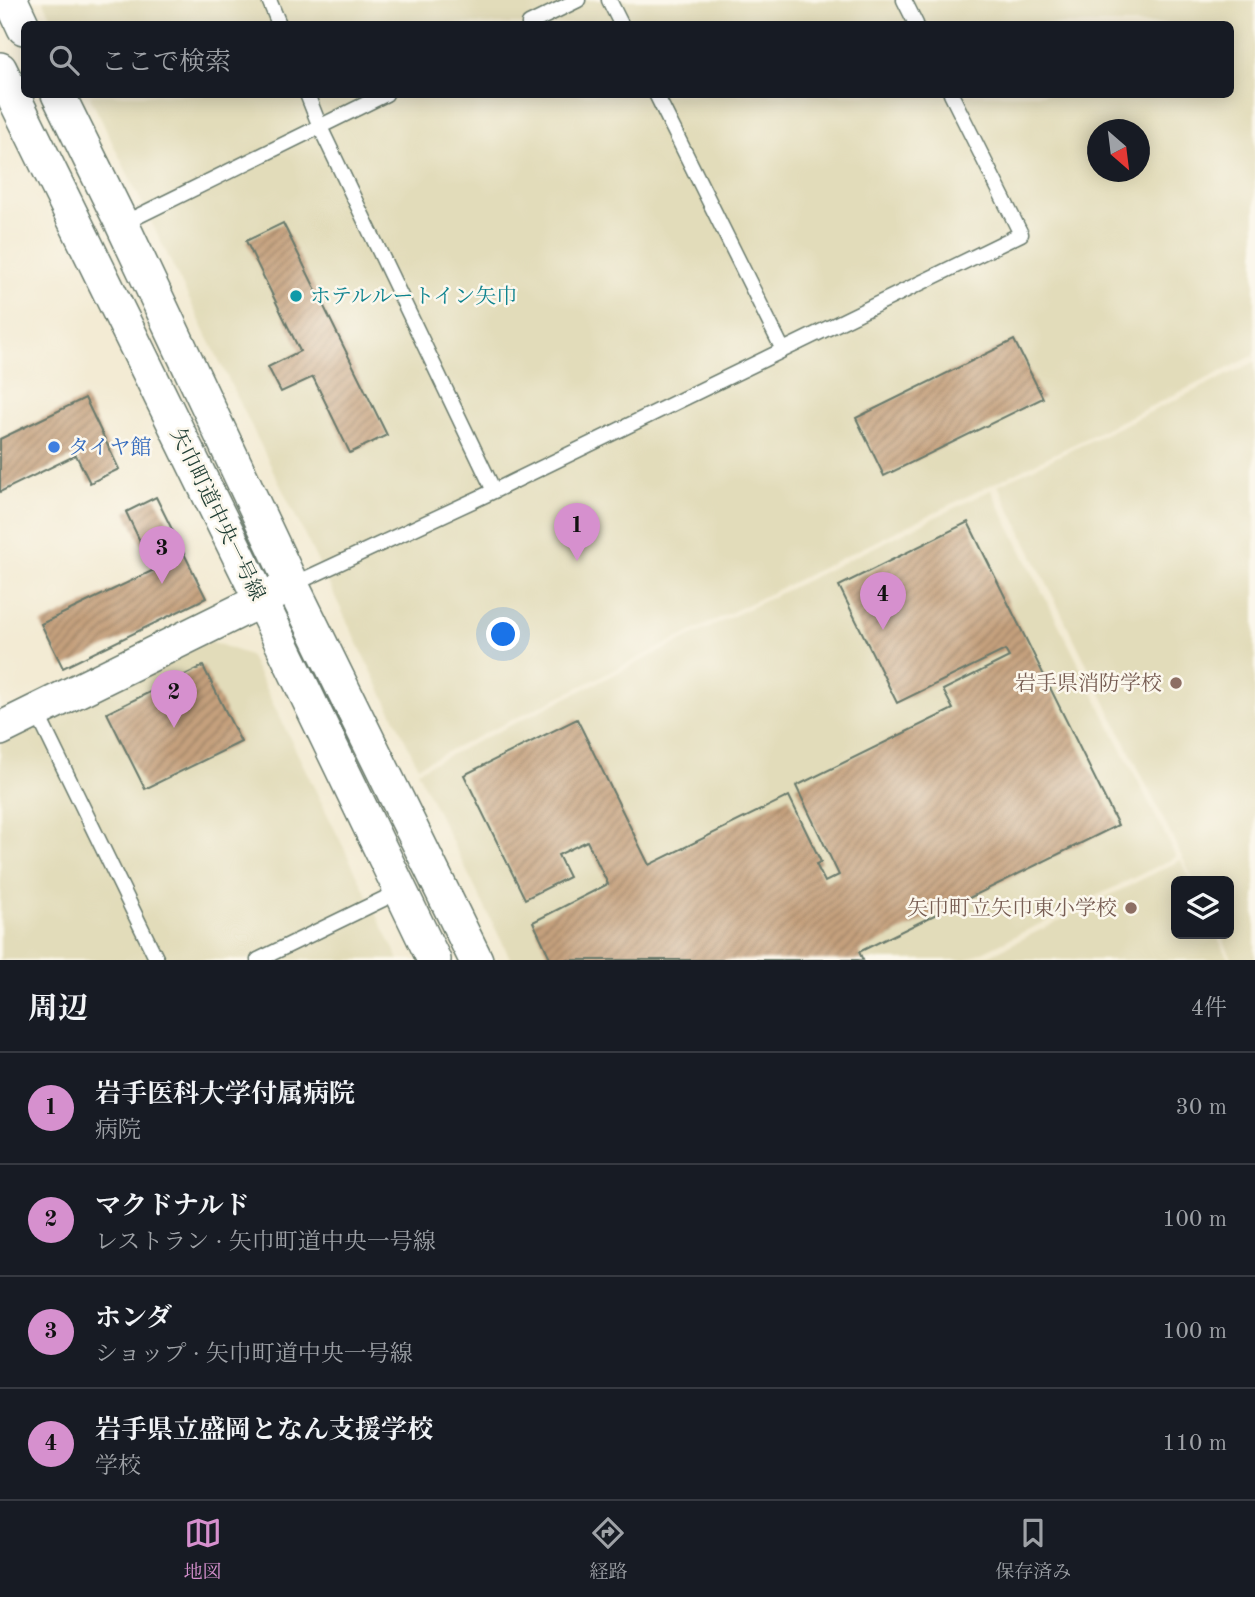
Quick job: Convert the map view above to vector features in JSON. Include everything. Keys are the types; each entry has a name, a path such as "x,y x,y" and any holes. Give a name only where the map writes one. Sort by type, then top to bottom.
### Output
{"street":[{"path":"10,0 21,22"},
{"name":"矢巾町道中央一号線","path":"0,69 434,960"},
{"name":"矢巾町道中央一号線","path":"60,98 292,585 476,960"},
{"path":"0,729 292,585"}],"lane":[{"path":"269,0 278,21"},
{"path":"534,21 579,0"},
{"path":"609,0 620,21"},
{"path":"904,0 914,21"},
{"path":"309,98 494,491"},
{"path":"122,224 378,98"},
{"path":"658,98 783,350"},
{"path":"292,585 494,491 1021,234 953,98"},
{"path":"36,712 157,960"},
{"path":"258,960 400,891"}],"shaded area":[{"path":"43,0 1255,0 1255,355 418,766 90,98 1234,98 1234,21 54,21"},
{"name":"岩手県消防学校","path":"1255,362 1255,960 1233,960 1222,939 1234,939 1234,876 1192,876 998,485"},
{"path":"991,490 1176,857 966,960 511,960 417,771"},
{"path":"210,641 249,655 399,960 0,960 0,743"},
{"name":"矢巾町立矢巾東小学校","path":"1181,860 1189,876 1171,876 1171,939 1218,939 1229,960 980,960"}],"building":[{"name":"ホテルルートイン矢巾","path":"283,223 387,435 350,453 313,377 281,392 268,367 300,351 246,241"},
{"path":"1014,340 1043,398 884,476 856,418"},
{"name":"タイヤ館","path":"85,398 119,469 90,483 76,455 0,492 0,439"},
{"path":"156,497 206,598 63,668 41,624 154,570 126,512"},
{"path":"968,522 1118,825 859,952 863,960 551,960 533,922 608,884 587,841 558,855 569,877 525,899 464,775 577,719 649,865 789,796 821,862 816,864 825,882 839,875 796,786 953,709 943,690 1009,657 1005,650 897,703 839,586"},
{"path":"203,666 241,742 145,789 107,713"}],"place":[{"name":"ホテルルートイン矢巾","path":"296,296"},
{"name":"タイヤ館","path":"54,447"},
{"name":"岩手医科大学付属病院","path":"577,561"},
{"name":"ホンダ","path":"162,584"},
{"name":"岩手県立盛岡となん支援学校","path":"883,630"},
{"name":"岩手県消防学校","path":"1176,683"},
{"name":"マクドナルド","path":"174,728"},
{"name":"矢巾町立矢巾東小学校","path":"1131,908"}]}
